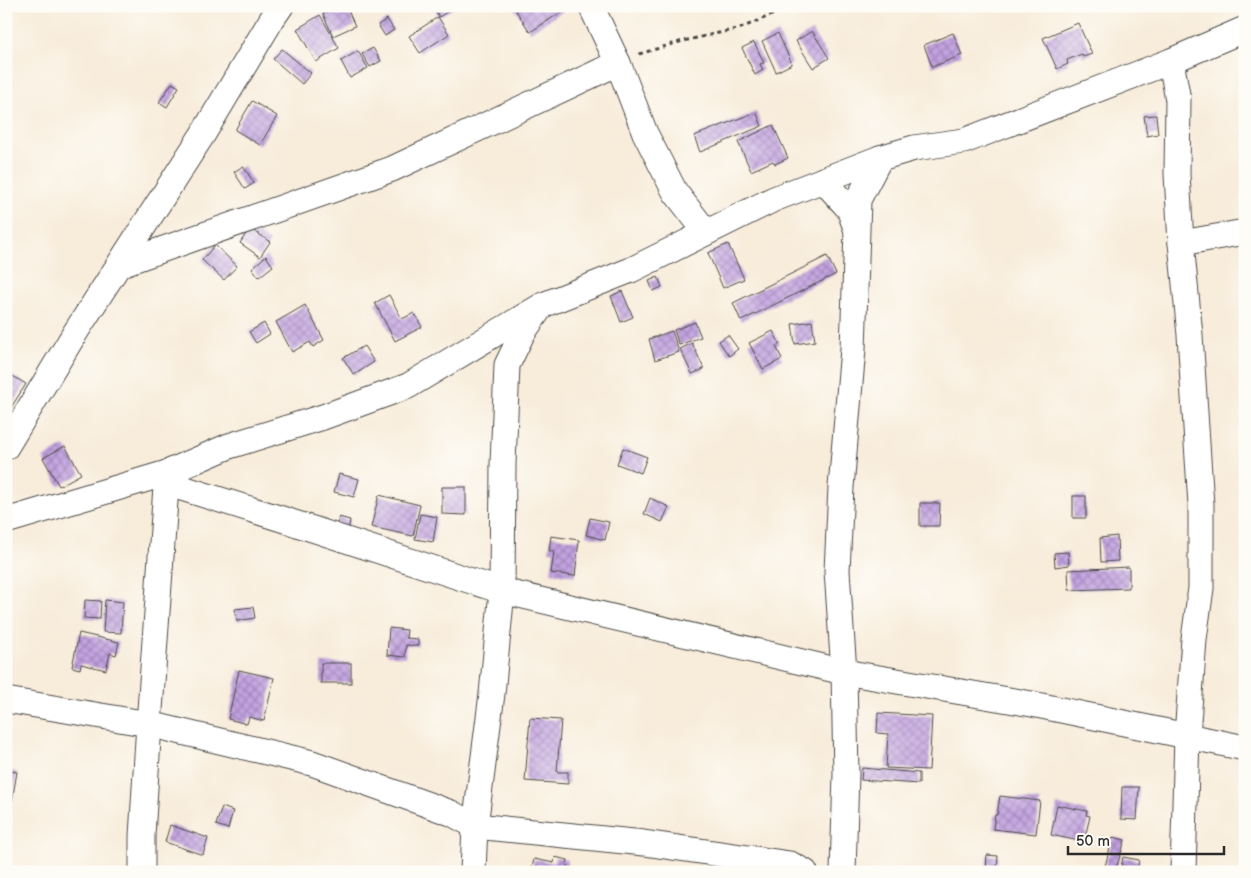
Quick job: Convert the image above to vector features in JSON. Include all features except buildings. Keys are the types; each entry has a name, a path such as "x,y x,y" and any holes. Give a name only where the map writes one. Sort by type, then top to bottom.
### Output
{"street":[{"path":"591,6 618,63 653,150 675,192 706,232"},
{"path":"6,447 75,333 203,134 273,10"},
{"path":"6,521 166,478 229,446 323,417 408,386 543,305 631,270 774,198 880,158 914,148 964,141 1171,61 1245,29"},
{"path":"1171,61 1178,100 1177,174 1201,505 1201,588 1194,639 1187,736 1183,872"},
{"path":"121,264 392,169 618,63"},
{"path":"843,872 846,774 844,672 837,572 841,487 852,349 858,200 880,158"},
{"path":"823,180 849,209 857,230"},
{"path":"1181,243 1245,232"},
{"path":"473,872 475,826 492,694 502,591 503,464 507,365 522,334 543,305"},
{"path":"166,478 285,520 502,591 844,672 1032,704 1245,748"},
{"path":"142,872 142,836 166,478"},
{"path":"6,700 149,724 312,763 451,813 475,826 644,843 790,864 805,872"}],"path":[{"path":"618,63 650,50 742,28 793,6"}]}
